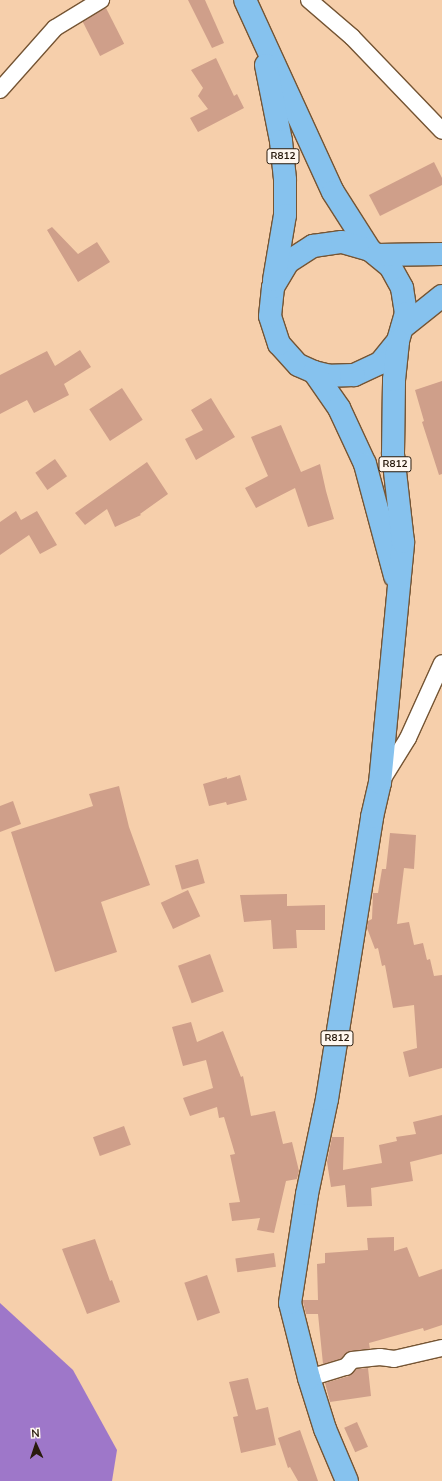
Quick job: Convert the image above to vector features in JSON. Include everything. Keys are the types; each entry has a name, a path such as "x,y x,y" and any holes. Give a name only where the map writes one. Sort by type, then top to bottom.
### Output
{"main road":[{"name":"R812","path":"245,0 333,192 373,252 390,266 402,288 406,313 400,334 394,380 393,447 403,542 380,783 372,817 327,1099 307,1194 290,1303 309,1378 325,1429 347,1481"},
{"name":"R812","path":"258,27 281,141 285,180 285,215 273,287 270,316 279,344 298,365 314,372 330,376 354,375 380,363 400,334"},
{"name":"R812","path":"273,287 288,262 313,246 342,242 373,252"},
{"path":"373,252 442,254"},
{"path":"400,334 442,296"},
{"name":"R812","path":"314,372 338,408 366,464 398,587"}],"street":[{"path":"0,90 55,28 101,0"},
{"path":"309,0 352,37 442,131"},
{"path":"380,783 408,738 442,663"},
{"path":"309,1378 346,1367 352,1360 380,1357 394,1359 442,1348"}],"shaded area":[{"path":"0,1303 73,1370 117,1450 112,1481 0,1481"}],"building":[{"path":"188,0 205,0 224,43 212,48"},
{"path":"106,8 124,44 100,56 82,20"},
{"path":"216,58 234,96 237,94 244,108 198,132 190,118 208,109 198,96 203,88 191,70"},
{"path":"434,162 442,178 442,185 380,216 369,195"},
{"path":"52,227 78,254 97,242 110,262 78,282 47,230"},
{"path":"80,350 91,367 64,384 69,395 34,413 27,400 0,414 0,375 47,351 55,366"},
{"path":"442,381 442,474 439,475 422,422 424,421 415,390"},
{"path":"122,388 143,420 110,441 89,409"},
{"path":"211,398 235,437 196,460 185,439 203,430 191,410"},
{"path":"281,425 301,472 320,464 334,519 308,527 295,488 256,508 245,488 268,476 251,437"},
{"path":"55,459 67,476 47,490 35,473"},
{"path":"147,462 168,494 140,514 141,515 115,527 107,509 85,525 75,513"},
{"path":"16,511 21,520 37,511 57,545 40,554 29,535 0,555 0,522"},
{"path":"240,775 247,800 227,805 226,802 209,806 203,784"},
{"path":"119,786 129,827 150,885 101,902 117,952 55,972 11,832 93,806 89,794"},
{"path":"13,801 21,824 0,832 0,806"},
{"path":"390,833 416,835 414,869 404,868 397,924 409,922 414,945 423,943 427,960 430,959 434,976 442,975 442,1068 409,1077 403,1052 417,1048 414,1005 393,1008 385,965 382,966 378,948 375,949 367,928 368,921 372,919 373,893 378,893 382,869 386,869"},
{"path":"198,859 205,883 182,890 175,866"},
{"path":"188,890 200,916 173,929 161,903"},
{"path":"287,894 287,906 325,905 325,930 296,930 297,948 273,949 271,920 244,922 240,895"},
{"path":"210,954 224,992 192,1003 178,966"},
{"path":"191,1022 197,1042 223,1031 241,1077 243,1076 251,1116 275,1111 283,1144 292,1142 299,1171 297,1179 286,1181 274,1233 257,1230 260,1218 232,1221 229,1203 240,1202 230,1155 235,1154 224,1117 219,1118 217,1107 190,1116 183,1098 213,1088 206,1060 183,1066 172,1027"},
{"path":"442,1115 442,1154 410,1162 413,1181 371,1188 372,1206 347,1207 345,1185 331,1187 327,1162 332,1137 344,1137 343,1170 382,1163 379,1145 397,1141 396,1137 416,1134 413,1122"},
{"path":"124,1126 131,1145 100,1156 93,1137"},
{"path":"394,1237 394,1251 407,1247 419,1277 442,1269 442,1325 424,1331 423,1328 369,1343 370,1349 350,1351 341,1359 323,1364 318,1314 306,1314 303,1302 303,1300 318,1300 317,1264 325,1263 325,1253 368,1250 367,1238"},
{"path":"95,1239 110,1281 112,1280 120,1302 87,1314 62,1249"},
{"path":"274,1253 276,1267 237,1272 235,1258"},
{"path":"207,1275 220,1313 197,1321 184,1283"},
{"path":"368,1368 371,1396 330,1402 325,1383 349,1376 357,1369"},
{"path":"248,1378 256,1410 268,1407 276,1445 241,1453 233,1417 238,1416 229,1382"},
{"path":"357,1422 368,1447 355,1452 344,1428"},
{"path":"300,1430 318,1481 298,1481 290,1467 288,1468 278,1438"}]}
